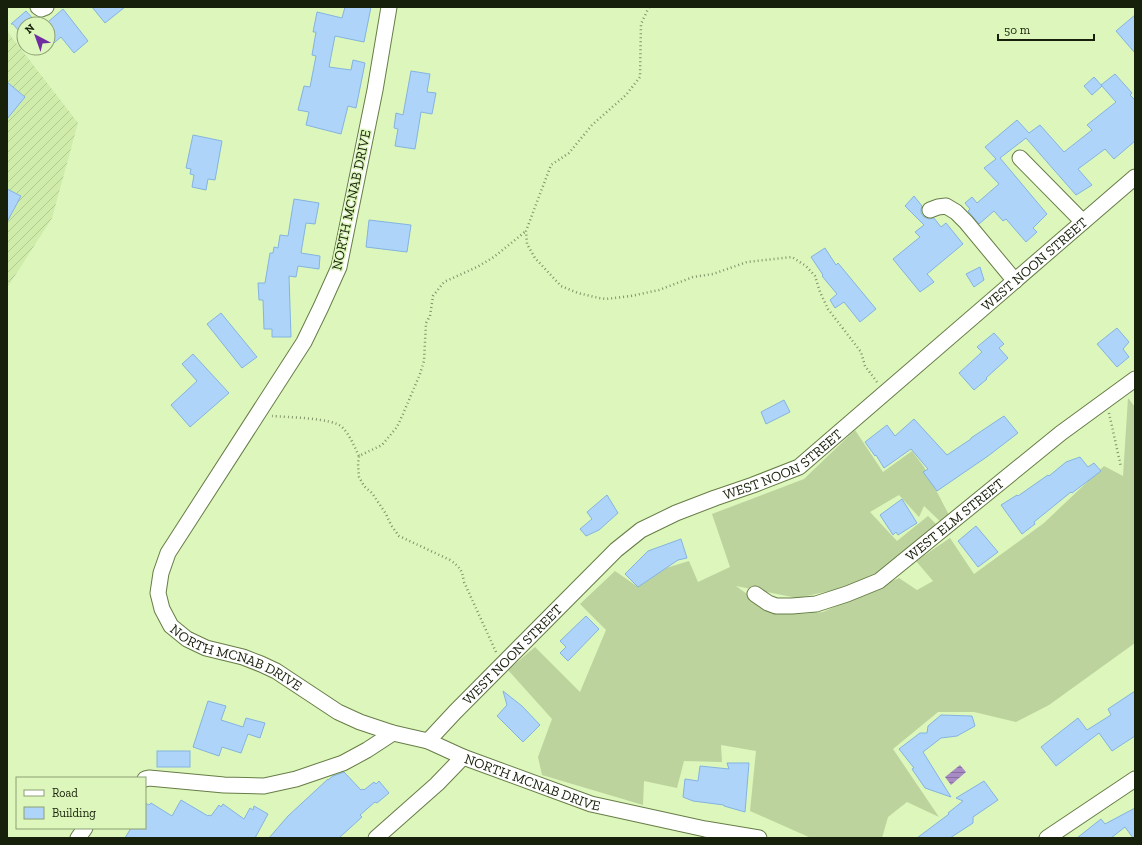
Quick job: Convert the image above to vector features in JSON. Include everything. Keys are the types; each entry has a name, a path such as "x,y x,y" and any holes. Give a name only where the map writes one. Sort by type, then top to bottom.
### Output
{"street":[{"path":"38,7 41,9 46,7"},
{"name":"NORTH MCNAB DRIVE","path":"389,7 375,90 339,267 304,342 168,553 161,573 158,593 162,609 171,626 187,639 206,648 243,657 276,671 338,712 360,722 393,733 428,741 591,804 704,833 759,838"},
{"path":"1020,158 1083,222"},
{"name":"WEST NOON STREET","path":"428,741 616,550 641,530 676,513 799,467 1135,177"},
{"path":"930,210 946,206 956,212 1015,281"},
{"name":"WEST ELM STREET","path":"755,594 768,603 776,606 816,604 847,594 879,581 1062,433 1135,379"},
{"path":"146,779 224,785 264,786 296,779 343,763 367,750 393,733"},
{"path":"376,838 437,784 464,756"},
{"path":"1047,838 1135,779"},
{"path":"78,838 84,829"}],"path":[{"path":"649,7 641,24 640,77 626,95 592,125 568,154 551,165 526,231 528,244 535,258 561,286 578,293 606,299 631,296 659,290 693,277 713,274 747,262 792,257 806,266 815,276 820,292 828,309 861,352 865,366 885,393"},
{"path":"359,456 382,445 397,427 420,374 424,361 426,323 430,316 433,296 444,282 478,267 494,257 526,231"},
{"path":"1106,400 1121,467"},
{"path":"257,415 324,420 341,426 352,441 359,456 359,477 364,486 372,493 399,536 450,560 462,572 464,582 502,665"}],"shaded area":[{"path":"7,31 16,43 16,56 26,56 78,123 52,218 7,288"},
{"path":"1128,398 1135,407 1135,643 1049,705 1016,722 974,712 938,712 893,749 939,817 907,802 888,817 882,838 811,838 750,811 756,751 721,745 722,762 684,761 677,788 644,781 643,805 542,775 538,757 552,719 508,670 535,647 580,692 606,630 580,604 615,571 638,587 666,568 689,561 698,582 730,567 712,514 804,479 855,430 883,472 912,451 924,467 950,517 943,524 924,506 919,517 899,495 870,512 897,541 928,516 936,524 876,576 839,589 797,598 736,586 769,610 802,614 823,612 899,578 917,590 933,581 916,561 950,538 974,574 1044,523 1104,466 1123,476"},
{"path":"960,765 966,772 951,785 945,777"}],"building":[{"path":"92,7 125,7 105,23"},
{"path":"345,7 371,7 364,42 335,36 329,67 351,70 353,60 365,63 356,108 348,106 341,134 306,125 309,112 298,110 304,86 310,87 316,56 312,55 316,32 313,32 317,12 342,18"},
{"path":"63,9 88,41 74,53 61,37 56,41 55,16"},
{"path":"26,11 31,16 20,16"},
{"path":"1135,15 1135,53 1116,31"},
{"path":"16,20 16,28 11,24"},
{"path":"411,71 430,74 427,92 436,93 432,114 421,112 415,149 395,146 398,129 394,128 396,113 403,115"},
{"path":"1115,74 1132,93 1130,95 1135,100 1135,141 1114,159 1105,149 1078,169 1092,185 1076,195 1026,138 1000,158 1047,214 1033,228 1037,232 1026,242 1006,219 1003,221 994,211 979,224 968,211 970,209 965,203 972,197 977,203 999,184 984,168 996,159 985,147 1017,120 1029,133 1040,125 1064,152 1092,130 1087,125 1116,102 1101,85"},
{"path":"1094,77 1102,86 1092,95 1084,86"},
{"path":"7,82 25,97 7,119"},
{"path":"193,135 222,141 215,180 208,179 206,190 192,187 194,175 190,174 191,169 186,168"},
{"path":"7,189 21,196 7,222"},
{"path":"914,196 922,206 921,213 924,217 929,219 934,218 941,227 946,223 963,244 927,274 934,282 920,292 893,259 920,237 915,232 924,225 905,206"},
{"path":"294,199 319,203 315,224 306,223 301,253 320,256 319,269 298,266 296,277 289,276 291,337 272,337 272,329 264,329 263,300 259,300 258,283 265,283 270,253 273,253 274,247 278,248 280,235 288,236"},
{"path":"369,220 411,225 407,252 366,247"},
{"path":"825,248 836,265 838,263 876,309 860,322 844,302 835,308 830,300 837,294 822,276 823,275 811,257"},
{"path":"980,267 984,280 974,287 966,274"},
{"path":"221,313 257,357 242,368 207,324"},
{"path":"1117,328 1129,342 1123,349 1129,357 1117,367 1097,344"},
{"path":"994,333 1004,344 999,348 1008,358 974,390 959,373 982,352 977,347"},
{"path":"193,354 229,393 190,427 171,405 197,381 182,364"},
{"path":"784,400 790,412 766,424 761,412"},
{"path":"1004,416 1018,433 988,456 937,491 923,472 928,469 911,449 884,468 876,455 875,456 865,442 887,425 895,436 914,419 947,455"},
{"path":"1080,457 1088,467 1094,463 1101,471 1072,493 1071,492 1034,522 1035,524 1022,534 1001,505 1017,495 1018,496 1048,475 1049,476 1066,462"},
{"path":"607,495 618,513 599,530 586,536 580,529 592,519 587,512"},
{"path":"902,499 917,523 898,535 896,532 893,535 880,515"},
{"path":"976,526 998,552 978,567 958,541"},
{"path":"681,539 687,558 678,560 638,587 625,574 648,551"},
{"path":"586,616 599,629 568,661 560,653 566,647 560,641"},
{"path":"503,691 522,706 540,725 523,742 497,716 507,705"},
{"path":"1135,691 1135,736 1112,751 1099,733 1056,766 1041,747 1078,718 1087,730 1111,715 1108,709"},
{"path":"208,701 226,706 221,720 243,727 246,718 265,723 260,738 248,734 241,753 222,747 219,756 193,747"},
{"path":"941,715 972,716 975,726 957,736 941,738 923,752 951,797 925,788 912,769 914,768 899,749 920,733 927,733 928,726"},
{"path":"157,751 190,751 190,767 157,767"},
{"path":"727,763 749,763 745,812 724,805 693,801 683,797 685,779 698,781 700,766 729,769"},
{"path":"344,772 361,790 364,790 374,782 376,784 379,781 389,793 377,803 375,802 360,815 362,817 339,838 269,838 288,816 328,779"},
{"path":"984,781 998,800 973,817 973,823 950,838 917,838 949,814 948,813 963,801 956,798"},
{"path":"181,800 208,816 211,816 219,805 221,807 223,804 244,819 250,808 253,810 254,806 268,814 255,838 125,838 130,829 146,829 146,804 149,805 151,803 172,816"},
{"path":"1135,808 1135,838 1133,838 1125,827 1111,838 1077,838 1101,819 1105,824"}]}
